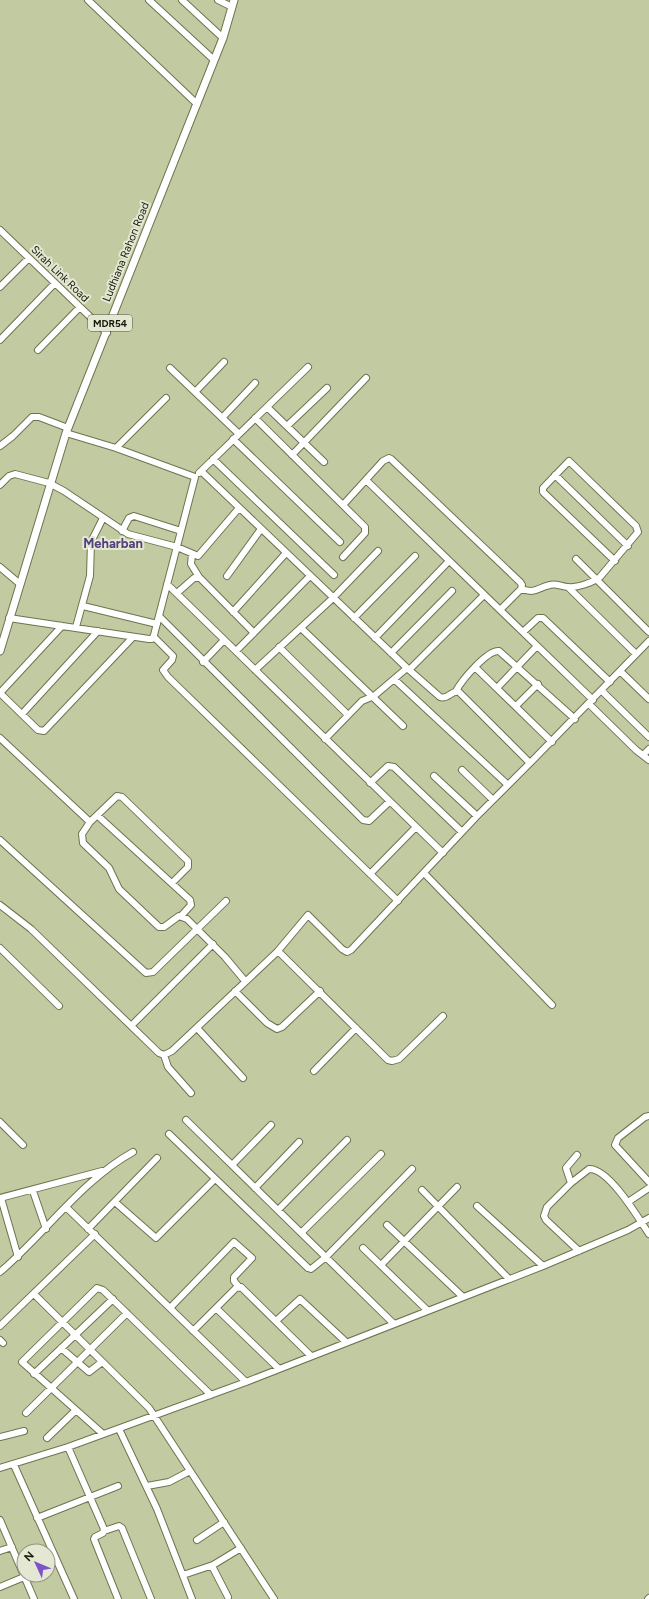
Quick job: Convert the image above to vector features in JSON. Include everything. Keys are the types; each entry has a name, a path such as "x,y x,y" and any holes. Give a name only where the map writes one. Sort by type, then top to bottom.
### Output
{"main road":[{"name":"Ludhiana Rahon Road","path":"0,652 9,618 67,430 223,38 233,4"}],"street":[{"path":"88,0 197,104"},
{"path":"149,0 214,60"},
{"path":"182,0 223,38"},
{"path":"218,0 233,4"},
{"name":"Sirah Link Road","path":"0,230 107,332"},
{"path":"0,287 29,258"},
{"path":"0,340 55,283"},
{"path":"38,350 80,307"},
{"path":"195,392 224,362"},
{"path":"154,637 195,477 308,367"},
{"path":"170,368 239,434"},
{"path":"292,455 366,378"},
{"path":"222,418 255,382"},
{"path":"287,426 327,388"},
{"path":"116,448 166,398"},
{"path":"267,407 324,462"},
{"path":"0,446 13,436 32,417 39,417 67,430 195,477"},
{"path":"255,418 367,530 343,557"},
{"path":"233,439 340,542"},
{"path":"343,505 383,461 389,458 391,459 520,582 522,585 521,589 500,610"},
{"path":"213,459 334,576"},
{"path":"569,588 596,580 615,561 638,532 636,526 571,462 567,462 543,488 543,492 615,561"},
{"path":"200,471 375,638 440,697 446,698 456,691 476,668 495,651 500,651 575,719"},
{"path":"0,485 9,476 15,474 50,483 122,531 135,537 200,555 239,508"},
{"path":"555,475 628,546"},
{"path":"366,480 523,632 636,750 649,760"},
{"path":"122,531 129,518 134,516 181,531"},
{"path":"76,627 83,606 91,570 91,542 103,518"},
{"path":"227,576 261,529"},
{"path":"255,670 333,598 378,550"},
{"path":"233,612 286,553"},
{"path":"192,554 191,564 199,577 254,633"},
{"path":"354,618 415,556"},
{"path":"576,559 649,632"},
{"path":"375,638 449,561"},
{"path":"0,567 20,584"},
{"path":"236,651 310,576"},
{"path":"177,594 194,578 199,577"},
{"path":"167,584 415,828 443,853"},
{"path":"521,589 537,592 549,585 556,584 569,588 636,654"},
{"path":"391,653 452,591"},
{"path":"325,739 362,701 372,697 408,669 484,595"},
{"path":"83,606 157,624"},
{"path":"159,616 203,662 363,820 370,821 389,802"},
{"path":"9,618 76,627 133,637 149,639 154,637"},
{"path":"523,632 538,618 543,618 610,682"},
{"path":"62,626 0,693 38,730 44,731 133,637"},
{"path":"301,628 403,726"},
{"path":"22,714 98,631"},
{"path":"154,637 173,656 172,660 163,670 168,677 398,901"},
{"path":"203,662 224,640"},
{"path":"164,1055 172,1051 277,952 308,916 347,952 398,901 477,816 575,719 649,641"},
{"path":"497,688 537,646"},
{"path":"279,647 348,715"},
{"path":"476,668 552,742"},
{"path":"620,671 649,699"},
{"path":"394,679 508,785"},
{"path":"516,706 538,684"},
{"path":"456,691 530,763"},
{"path":"602,691 649,737"},
{"path":"0,738 90,822"},
{"path":"643,754 649,749"},
{"path":"370,783 388,766 394,767 462,832"},
{"path":"462,770 493,800"},
{"path":"434,776 477,816"},
{"path":"98,816 191,902 181,916 174,918 164,927 159,927 119,888 109,868 83,843 82,834 90,822 98,816 117,796 122,797 188,862 188,867 172,883"},
{"path":"370,874 415,828"},
{"path":"0,840 143,972 153,972 226,901"},
{"path":"424,873 552,1005"},
{"path":"0,905 31,929 159,1052 164,1055 168,1067 191,1093"},
{"path":"181,916 197,928 213,944 245,981"},
{"path":"132,1026 213,944"},
{"path":"0,948 59,1006"},
{"path":"277,952 281,954 320,991 388,1060 392,1061 399,1059 443,1016"},
{"path":"235,991 267,1023 277,1029 282,1027 320,991"},
{"path":"197,1028 243,1078"},
{"path":"314,1071 356,1028"},
{"path":"649,1116 645,1117 618,1138 615,1145 649,1182"},
{"path":"186,1120 394,1324"},
{"path":"0,1122 23,1145"},
{"path":"232,1165 271,1125"},
{"path":"168,1134 308,1268 314,1268 326,1257 412,1169"},
{"path":"278,1210 347,1140"},
{"path":"255,1188 299,1142"},
{"path":"0,1272 18,1257 103,1171 132,1152"},
{"path":"302,1234 381,1154"},
{"path":"572,1183 566,1168 576,1155"},
{"path":"88,1229 157,1158"},
{"path":"579,1251 546,1220 544,1216 547,1207 589,1169 592,1169 608,1180 628,1202 649,1234"},
{"path":"18,1257 1,1198 103,1171"},
{"path":"115,1202 156,1238 215,1179"},
{"path":"381,1265 457,1187"},
{"path":"628,1202 649,1188"},
{"path":"33,1190 46,1229"},
{"path":"422,1190 509,1279"},
{"path":"477,1206 543,1266"},
{"path":"67,1208 246,1382"},
{"path":"0,1468 68,1447 246,1382 427,1310 543,1266 642,1223 649,1218"},
{"path":"387,1225 463,1297"},
{"path":"0,1326 94,1234"},
{"path":"170,1308 234,1242 252,1258 234,1277 234,1281 239,1287 243,1288 311,1356"},
{"path":"363,1248 427,1310"},
{"path":"193,1331 239,1287"},
{"path":"103,1434 23,1364 23,1359 97,1288 101,1288 113,1299 211,1395"},
{"path":"34,1294 141,1400 154,1416 274,1599"},
{"path":"34,1374 113,1299"},
{"path":"276,1321 300,1299 346,1342"},
{"path":"216,1308 279,1369"},
{"path":"26,1414 76,1362 127,1313"},
{"path":"61,1348 88,1372 102,1362"},
{"path":"47,1438 76,1410"},
{"path":"119,1429 147,1486 192,1599"},
{"path":"0,1437 24,1431"},
{"path":"68,1447 91,1496 104,1531"},
{"path":"14,1464 74,1599"},
{"path":"147,1486 169,1482 190,1471"},
{"path":"38,1518 118,1486"},
{"path":"0,1520 16,1557"},
{"path":"197,1540 224,1522"},
{"path":"118,1599 94,1539 104,1531 119,1526 122,1528 151,1599"},
{"path":"0,1551 12,1547"},
{"path":"183,1575 212,1566 241,1548"},
{"path":"212,1566 228,1597"},
{"path":"0,1587 16,1580"},
{"path":"27,1583 34,1599"}],"district":[{"name":"Meharban","path":"113,543"}]}
